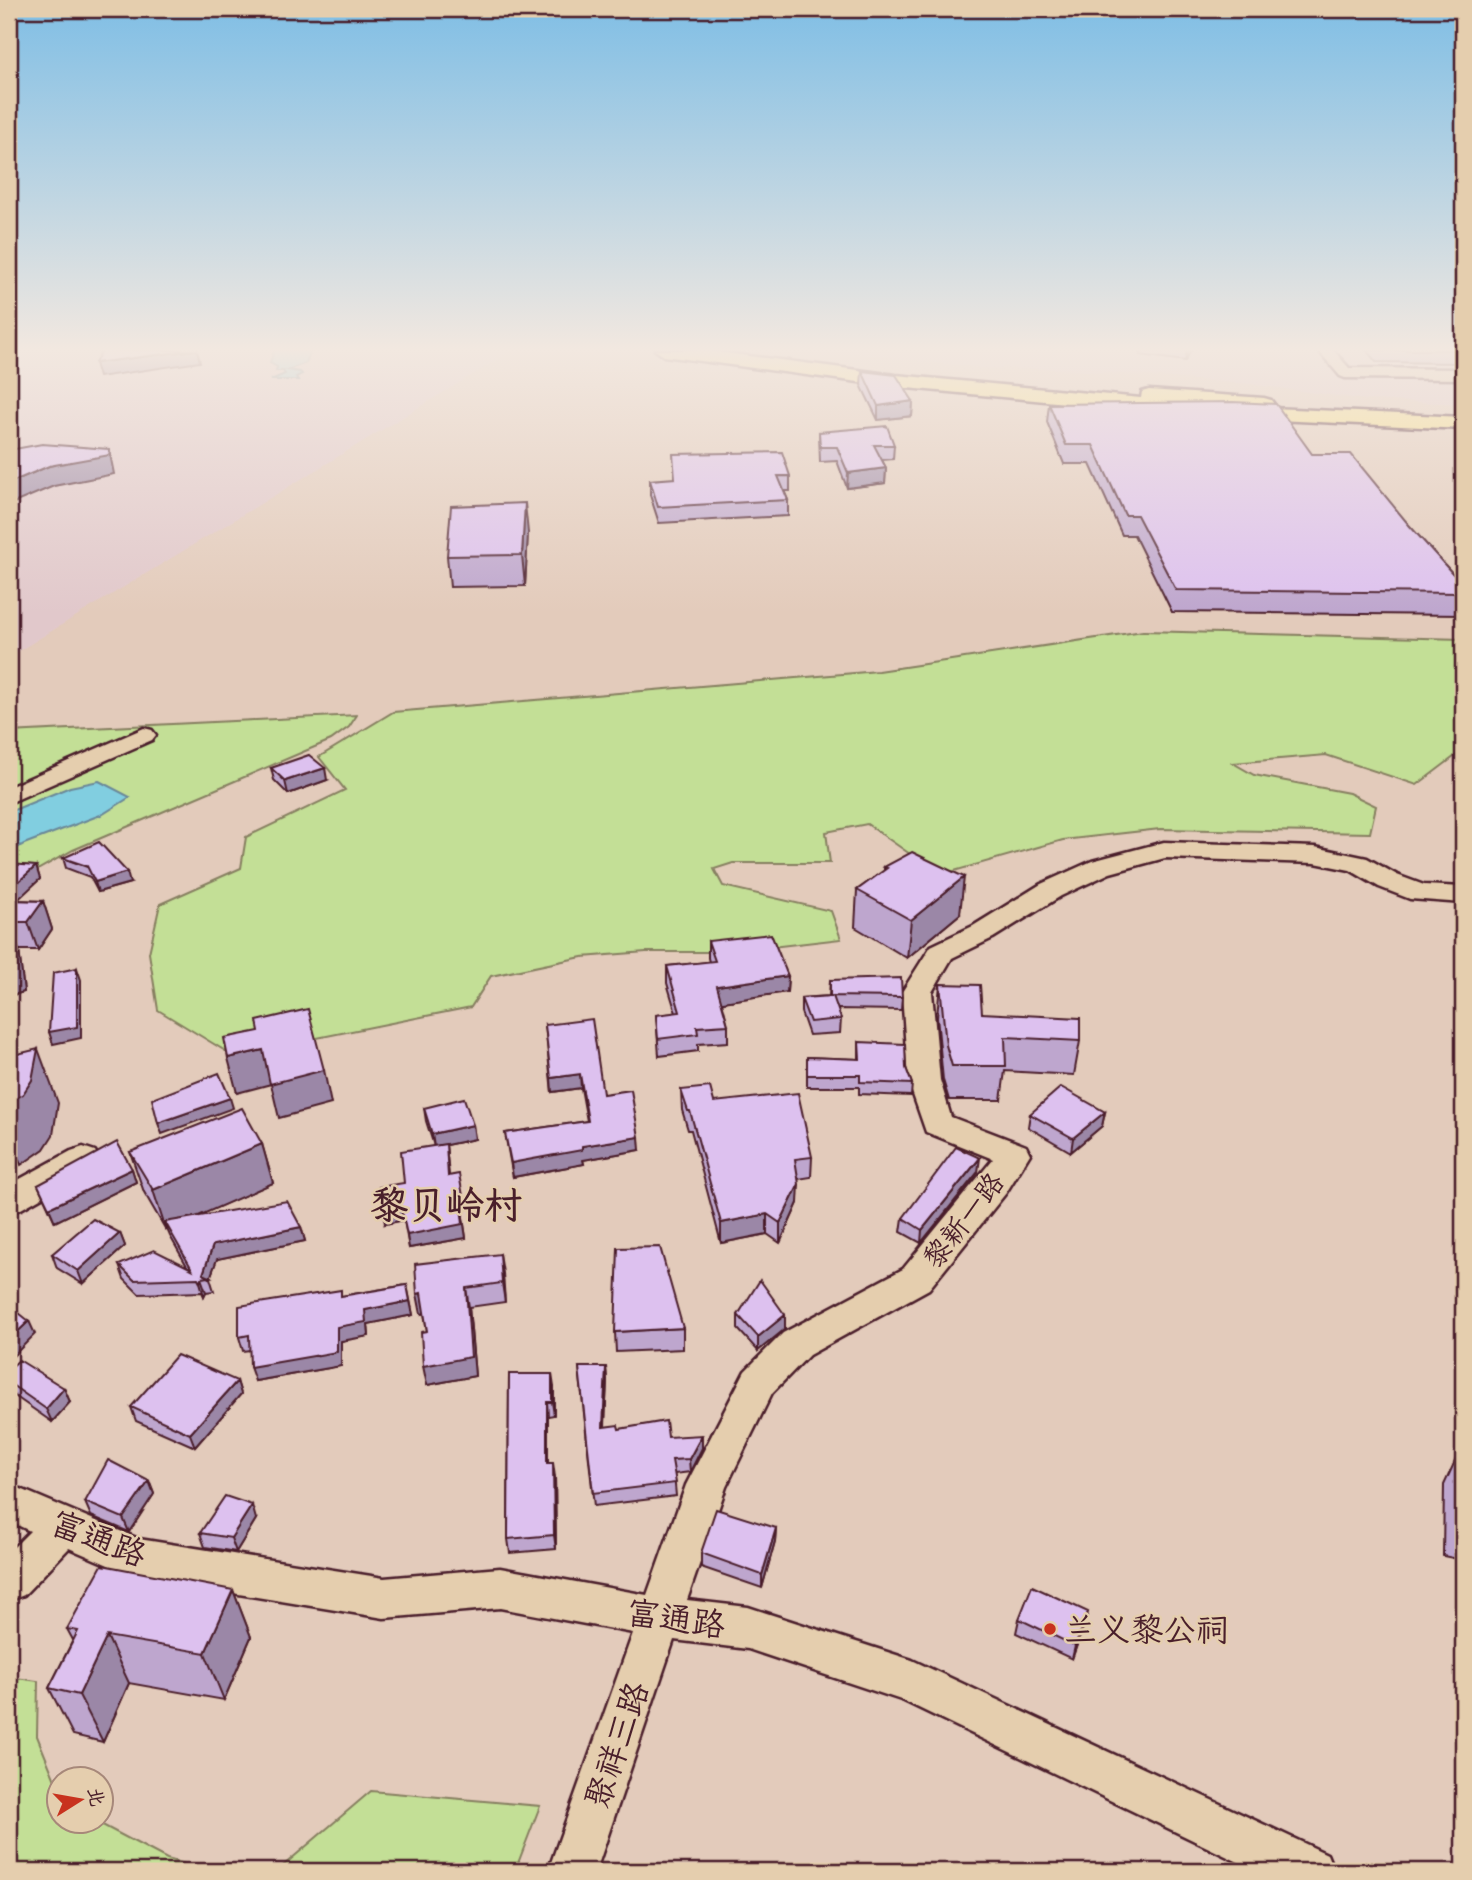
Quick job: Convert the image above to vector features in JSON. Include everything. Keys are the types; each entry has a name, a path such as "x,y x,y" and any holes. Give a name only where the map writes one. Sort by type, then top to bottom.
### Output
{"street":[{"path":"9,796 144,735"},
{"name":"黎新一路","path":"661,1618 706,1485 758,1382 796,1344 916,1279 994,1184 1014,1153 937,1124 924,1080 917,992 941,952 984,932 1051,890 1101,867 1164,850 1315,855 1358,864 1388,881 1420,893 1463,895"},
{"path":"9,1200 83,1158"},
{"name":"富通路","path":"9,1502 136,1558 384,1598 500,1588 661,1618 748,1628 912,1682 1310,1871"},
{"path":"9,1581 63,1526"},
{"name":"聚祥三路","path":"572,1871 661,1618"}],"shaded area":[{"path":"9,438 369,438 9,657"}],"green space":[{"path":"1143,631 1463,639 1463,750 1417,785 1326,755 1233,763 1254,775 1349,793 1376,806 1370,833 1160,829 1063,840 940,875 867,824 826,832 830,863 733,863 714,869 723,886 831,911 841,939 727,952 646,952 582,957 491,976 471,1007 232,1055 158,1010 149,953 160,904 241,868 246,837 345,790 319,757 393,712 878,671"},
{"path":"357,715 349,727 331,740 73,850 9,886 9,732"},
{"path":"9,1677 38,1681 37,1736 48,1764 46,1764 46,1834 116,1832 167,1859 211,1871 9,1871"},
{"path":"371,1791 540,1806 515,1871 277,1871"}],"water":[{"path":"99,781 130,797 103,814 24,844 9,853 9,812 70,787"}],"building":[{"path":"819,438 891,438 894,445 874,445 886,468 848,473 837,447 820,447"},
{"path":"1063,438 1300,438 1312,454 1351,454 1463,585 1463,593 1176,590 1137,515 1125,515 1093,445 1066,445"},
{"path":"42,444 109,449 110,455 49,466 9,483 9,450"},
{"path":"782,452 790,476 778,476 788,500 658,507 650,480 675,478 673,454"},
{"path":"525,503 522,555 447,556 451,506"},
{"path":"309,755 325,768 285,781 271,768"},
{"path":"99,842 127,872 95,882 87,866 63,858"},
{"path":"912,852 964,877 911,920 857,890 887,868 884,867"},
{"path":"10,864 36,866 9,890"},
{"path":"9,900 43,901 28,922 9,922"},
{"path":"9,922 14,964 9,965"},
{"path":"771,934 788,976 717,986 728,1025 697,1027 698,1034 658,1039 656,1015 680,1012 667,966 715,961 708,941"},
{"path":"77,968 77,1027 49,1032 53,973"},
{"path":"901,978 902,997 830,996 830,980"},
{"path":"940,984 980,985 982,1013 1080,1018 1080,1041 1005,1037 1006,1066 952,1066 946,1045"},
{"path":"833,996 841,1019 810,1022 801,998"},
{"path":"308,1009 324,1070 270,1084 263,1050 228,1058 224,1038 259,1031 257,1021"},
{"path":"592,1019 603,1094 631,1090 639,1137 582,1146 582,1150 511,1163 505,1133 588,1121 580,1074 551,1078 545,1025"},
{"path":"859,1042 905,1044 906,1068 912,1084 860,1082 860,1075 807,1075 807,1057 860,1059"},
{"path":"38,1049 32,1080 23,1094 9,1103 9,1056"},
{"path":"219,1073 230,1098 158,1123 152,1099"},
{"path":"710,1087 714,1102 798,1093 812,1157 795,1159 799,1184 780,1223 767,1214 721,1223 690,1111 681,1090"},
{"path":"1061,1087 1105,1112 1073,1138 1030,1114"},
{"path":"464,1098 473,1125 432,1134 424,1108"},
{"path":"242,1108 262,1144 153,1190 130,1152"},
{"path":"117,1142 132,1169 49,1208 38,1185"},
{"path":"446,1144 448,1176 459,1174 463,1196 460,1197 463,1224 407,1235 401,1207 383,1210 379,1187 404,1183 401,1151"},
{"path":"956,1147 980,1158 922,1230 903,1218"},
{"path":"287,1201 301,1227 213,1245 203,1274 210,1277 201,1278 200,1282 198,1278 134,1280 119,1265 154,1250 192,1269 165,1222"},
{"path":"93,1219 120,1233 78,1271 52,1254"},
{"path":"660,1247 683,1328 615,1332 618,1248"},
{"path":"500,1254 502,1283 466,1288 471,1357 423,1366 421,1332 427,1331 421,1293 417,1294 415,1264"},
{"path":"760,1280 785,1315 758,1337 738,1315"},
{"path":"407,1285 410,1301 365,1310 366,1322 337,1327 337,1352 250,1367 249,1335 239,1337 239,1306 341,1290 341,1296"},
{"path":"9,1305 29,1321 9,1340"},
{"path":"177,1355 237,1381 190,1434 131,1407"},
{"path":"19,1360 64,1388 46,1409 9,1383 9,1369"},
{"path":"579,1367 606,1367 603,1427 618,1425 619,1429 666,1421 668,1437 702,1435 689,1459 672,1460 676,1483 593,1493"},
{"path":"509,1374 552,1374 552,1402 547,1402 547,1463 553,1463 554,1535 508,1539"},
{"path":"108,1460 149,1481 123,1518 85,1502"},
{"path":"225,1496 252,1505 231,1538 200,1533"},
{"path":"716,1509 776,1528 762,1575 701,1553"},
{"path":"102,1565 233,1590 205,1653 107,1636 79,1695 49,1688 78,1631 67,1629"},
{"path":"1032,1586 1088,1612 1075,1646 1019,1619"}],"place":[{"name":"兰义黎公祠","path":"1050,1629"}],"district":[{"name":"黎贝岭村","path":"446,1205"}]}
